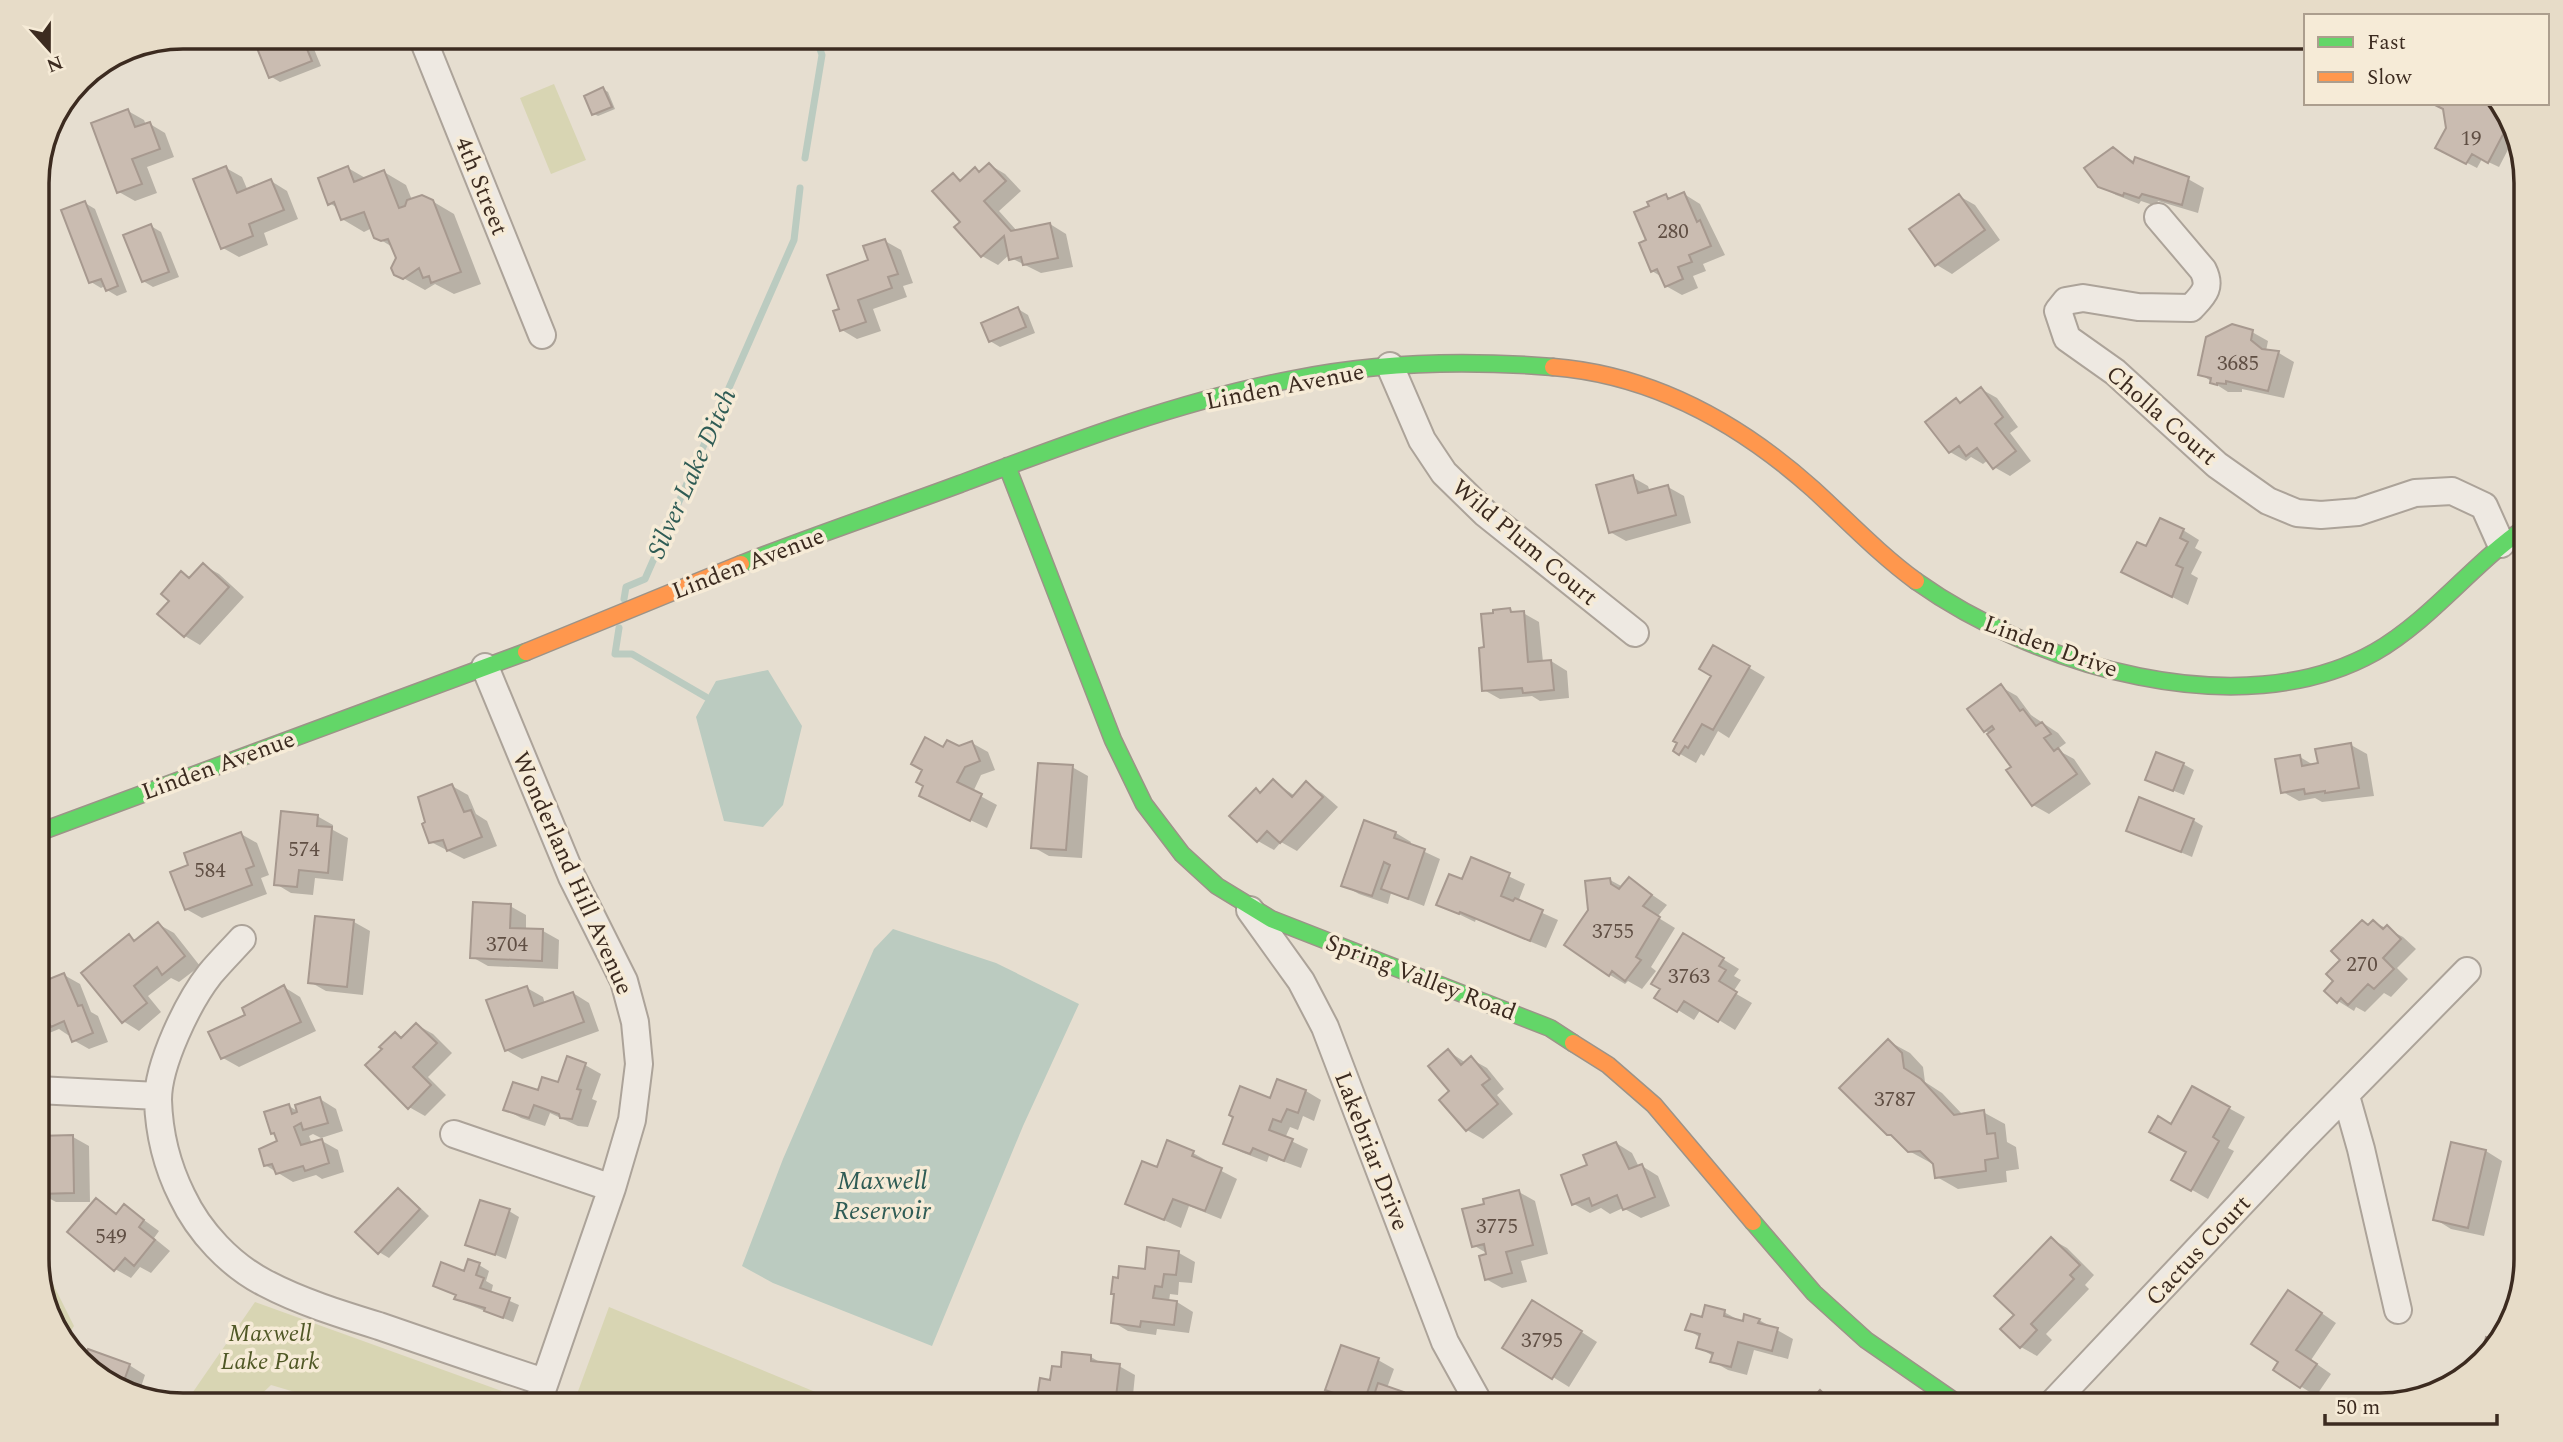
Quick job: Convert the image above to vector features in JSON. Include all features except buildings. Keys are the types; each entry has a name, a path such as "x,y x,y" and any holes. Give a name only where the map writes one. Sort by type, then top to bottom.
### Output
{"street":[{"name":"4th Street","path":"427,49 542,335"},
{"name":"Cholla Court","path":"2158,218 2203,270 2208,280 2206,293 2191,308 2138,307 2082,298 2066,301 2058,311 2067,338 2115,372 2217,465 2268,501 2297,513 2321,515 2358,512 2415,493 2452,491 2484,506 2501,544"},
{"name":"Linden Drive","path":"1477,364 1558,366 1605,373 1672,395 1728,424 1779,459 1911,578 1960,610 2004,633 2084,663 2150,680 2208,686 2242,686 2307,680 2327,674 2366,657 2402,634 2514,535"},
{"name":"Linden Avenue","path":"49,829 485,667 833,530 1094,434 1211,398 1294,379 1390,366 1477,364"},
{"name":"Wild Plum Court","path":"1390,366 1422,440 1444,473 1485,513 1635,633"},
{"name":"Spring Valley Road","path":"1007,466 1113,740 1144,804 1182,854 1217,886 1271,919 1550,1028 1608,1065 1654,1105 1814,1293 1866,1340 1943,1393"},
{"name":"Wonderland Hill Avenue","path":"485,667 572,877 624,981 635,1022 639,1064 632,1120 612,1188 540,1393"},
{"name":"Lakebriar Drive","path":"1247,906 1301,981 1325,1027 1445,1342 1473,1393"},
{"path":"242,939 209,975 186,1013 168,1054 158,1097 161,1136 171,1174 188,1210 226,1255 263,1283 537,1393"},
{"name":"Cactus Court","path":"2062,1393 2300,1141 2467,971"},
{"path":"49,1091 158,1097"},
{"path":"2346,1096 2398,1310"},
{"path":"454,1134 612,1188"}],"green space":[{"path":"554,84 586,160 551,174 520,98"},
{"path":"51,1280 74,1326 71,1331 63,1318"},
{"name":"Maxwell Lake Park","path":"255,1302 507,1393 298,1393 271,1385 263,1393 192,1393"},
{"path":"609,1307 818,1393 577,1393"}],"water":[{"path":"768,670 802,726 783,805 763,827 724,821 696,717 716,681"},
{"name":"Maxwell Reservoir","path":"893,929 996,963 1079,1004 1023,1126 932,1346 773,1283 742,1266 783,1159 874,949"}],"waterway":[{"name":"Silver Lake Ditch","path":"805,158 822,55 820,49"},
{"name":"Silver Lake Ditch","path":"624,599 626,587 645,579 794,240 800,188"},
{"name":"Silver Lake Ditch","path":"619,628 615,654 632,654 706,697"}],"traffic: fast":[{"path":"741,564 1083,439 1167,411 1251,388 1326,373 1390,366 1455,363 1553,367"},
{"path":"1007,466 1113,740 1144,804 1182,854 1217,886 1271,919 1550,1028 1573,1043"},
{"path":"1916,581 1964,611 2019,638 2077,660 2139,676 2202,685 2263,685 2321,674 2375,652 2415,624 2514,536"},
{"path":"49,829 526,652"},
{"path":"1753,1222 1814,1293 1866,1340 1943,1393"}],"traffic: slow":[{"path":"1553,367 1590,372 1659,391 1724,423 1784,465 1916,581"},
{"path":"526,652 741,564"},
{"path":"1573,1043 1608,1065 1654,1105 1753,1222"}]}
